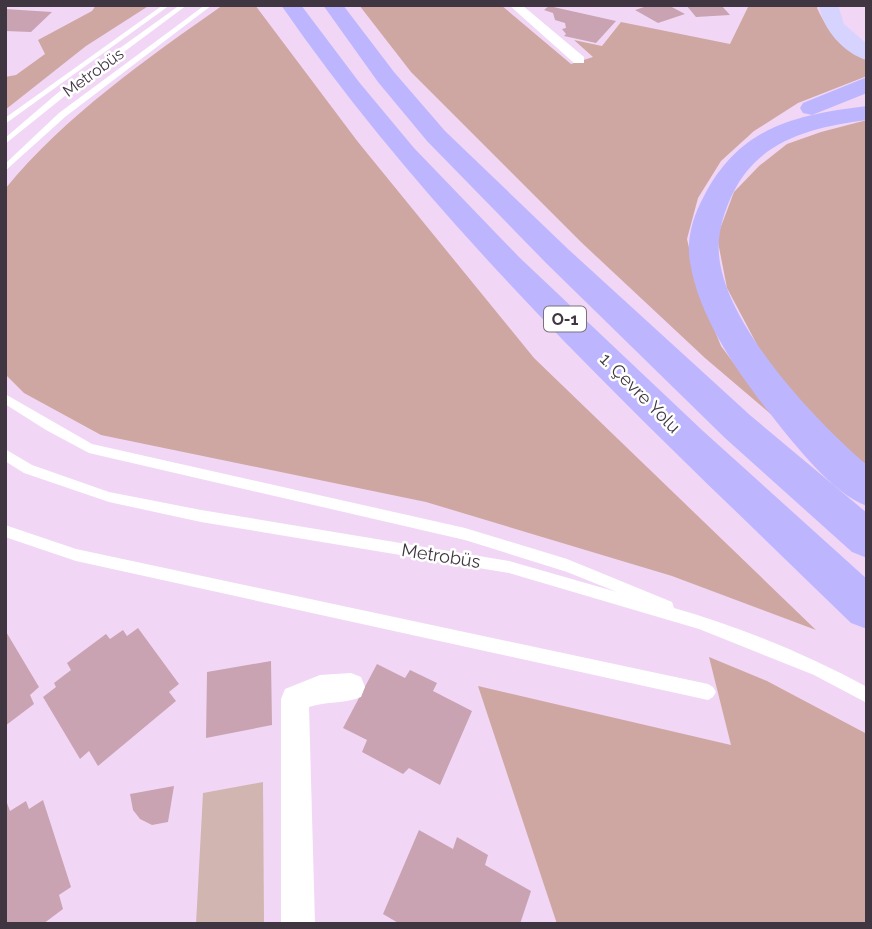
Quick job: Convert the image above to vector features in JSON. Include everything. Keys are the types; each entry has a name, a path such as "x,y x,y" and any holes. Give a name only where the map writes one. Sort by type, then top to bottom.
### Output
{"highway":[{"name":"1. Çevre Yolu","path":"291,5 351,87 405,153 508,264 700,452 867,608"},
{"name":"O-1","path":"333,5 386,77 436,136 556,256 728,418 867,539"},
{"path":"867,83 788,118 724,180 705,226 705,266 728,322 747,357 837,464 867,489"},
{"path":"759,144 808,125 867,113"}],"main road":[{"path":"828,5 830,19 847,40 867,54"}],"street":[{"path":"515,5 579,60"},
{"path":"298,924 295,699 320,689 351,687"}],"lane":[{"name":"Metrobüs","path":"5,122 167,5"},
{"name":"Metrobüs","path":"5,142 63,93 184,5"},
{"path":"5,169 62,115 209,5"},
{"path":"5,398 89,448 393,515 492,540 624,586 699,622"},
{"name":"Metrobüs","path":"5,454 29,469 109,497 201,516 509,567 699,622 819,668 867,695"},
{"path":"5,531 76,555 708,692"}],"shaded area":[{"path":"96,5 150,5 86,46 5,110 5,77 16,75 45,54 38,40 92,11"},
{"path":"223,5 255,5 358,142 534,358 816,630 672,576 426,502 101,435 24,393 5,374 5,189 28,162 80,113 136,68"},
{"path":"359,5 501,5 571,64 593,57 574,40 602,46 621,22 730,44 749,5 818,5 817,8 837,40 867,60 867,76 798,103 754,131 721,161 698,198 687,239 699,292 721,346 773,416 705,358 582,243 411,72"},
{"path":"867,120 867,478 849,464 762,354 727,288 717,237 734,192 759,166 787,144"},
{"path":"709,657 767,681 867,734 867,924 557,924 478,686 731,745"},
{"path":"263,782 264,924 196,924 203,793"}],"building":[{"path":"650,5 668,5 685,14 658,23 635,10"},
{"path":"686,5 721,5 730,15 696,17"},
{"path":"549,6 616,21 596,43 564,36 566,34 562,29 566,28 565,23 555,20 553,13 544,10"},
{"path":"5,9 52,12 31,32 5,31"},
{"path":"138,628 179,684 169,692 176,701 98,766 89,751 80,759 43,697 56,687 54,683 71,670 67,663 106,634 110,639 123,630 127,636"},
{"path":"5,630 39,687 30,695 34,704 5,726"},
{"path":"271,661 272,725 206,738 207,672"},
{"path":"377,664 405,678 410,670 437,683 433,691 472,711 440,785 409,768 403,774 362,752 367,740 343,728"},
{"path":"174,786 168,822 152,825 140,819 133,810 130,794"},
{"path":"43,800 71,887 59,895 63,909 43,924 5,924 5,804 7,803 10,811 26,801 29,809"},
{"path":"419,830 453,849 457,837 488,855 485,865 531,891 520,924 400,924 383,914"}]}
